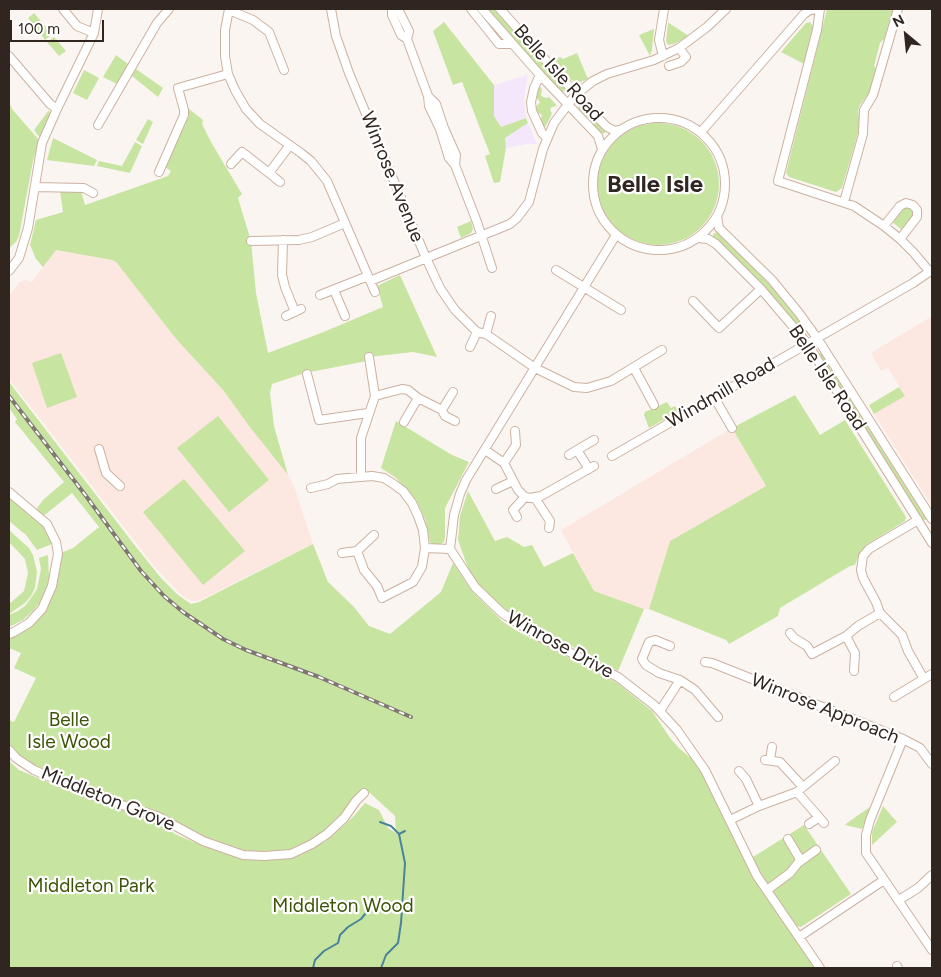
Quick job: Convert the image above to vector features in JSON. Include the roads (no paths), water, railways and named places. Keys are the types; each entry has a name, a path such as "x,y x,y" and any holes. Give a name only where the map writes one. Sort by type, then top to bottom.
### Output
{"street":[{"path":"63,9 77,26 94,33"},
{"path":"9,271 19,258 28,228 41,147 56,109 94,33 98,9"},
{"path":"98,125 157,23 169,9"},
{"path":"284,70 269,32 254,20 229,9 225,30 224,56 228,74 235,90 246,109 260,124 311,161 327,181 375,292"},
{"name":"Winrose Avenue","path":"331,9 336,36 349,73 426,258 440,288 455,310 477,332"},
{"path":"393,9 392,15 401,35 407,40 428,96 429,106 442,128 449,158 455,165 492,268"},
{"name":"Belle Isle Road","path":"471,9 499,44 512,44"},
{"name":"Belle Isle Road","path":"482,9 540,75 598,136 602,149"},
{"path":"663,56 659,40 664,9"},
{"path":"320,295 426,258 510,224 523,210 532,194 543,149 554,123 575,95 606,74 663,56 680,48 726,9"},
{"path":"700,132 804,14 810,10 819,9 817,30 778,181 854,206 900,239 930,270"},
{"path":"844,202 863,134 864,110 873,96 898,9"},
{"name":"Belle Isle Road","path":"506,11 575,95 607,127 615,131 620,130"},
{"path":"668,66 681,62 686,57 680,48"},
{"path":"9,56 56,109"},
{"path":"159,172 184,115 178,88 228,74"},
{"path":"540,75 534,88 531,102 532,111 542,134 547,138"},
{"path":"651,118 677,120 690,125 700,132 716,150 722,163 725,177 724,197 710,226 697,238 681,246 664,250 652,250 628,242 607,225 594,198 595,165 602,149 620,130 635,122 651,118"},
{"path":"269,172 290,145"},
{"path":"231,164 242,152 280,182"},
{"path":"35,187 84,188 93,193"},
{"path":"884,226 900,206 906,203 913,205 917,210 917,217 900,239"},
{"name":"Belle Isle Road","path":"716,216 719,228 772,280 817,338 932,519"},
{"path":"251,241 298,240 312,237 345,223"},
{"path":"425,548 450,549 454,515 460,494 616,234"},
{"name":"Belle Isle Road","path":"697,238 708,239 716,244 761,289 807,344 932,543"},
{"path":"283,240 282,275 285,287 298,310 286,316"},
{"path":"556,270 621,310"},
{"name":"Windmill Road","path":"612,456 920,279 930,270"},
{"path":"693,301 719,328 761,289"},
{"path":"334,290 345,316"},
{"path":"486,334 491,316"},
{"path":"470,347 477,332 486,334 535,368 558,381 574,387 587,388 611,381 662,350"},
{"path":"361,476 361,438 375,396 369,358"},
{"path":"634,368 654,406"},
{"path":"307,374 320,428"},
{"path":"375,396 402,389 408,390 418,398 442,410 445,416 455,421"},
{"path":"442,410 453,392"},
{"path":"714,397 732,428"},
{"path":"404,422 418,398"},
{"path":"319,420 368,413"},
{"path":"504,463 516,445 515,431"},
{"path":"568,455 594,440"},
{"path":"98,449 106,473 120,486"},
{"path":"485,450 504,463 518,490 526,497 535,498 591,468 578,450"},
{"path":"311,488 328,484 335,476 361,476 384,478 403,491 418,516 423,530 425,548 422,567 413,582 384,601 377,586 364,570 357,551"},
{"path":"496,489 513,481"},
{"path":"9,492 48,524 56,542 58,554 52,586 42,609 29,623 9,634"},
{"path":"517,517 513,510 526,497"},
{"path":"535,498 550,521 549,528"},
{"path":"918,520 869,549 863,556 861,564 862,578 880,613 902,635 908,651 924,680"},
{"path":"342,553 357,551 374,535"},
{"name":"Winrose Drive","path":"450,549 475,587 502,613 540,637 618,677 660,712 677,730 702,764 757,876 820,968"},
{"path":"790,633 794,638 807,646 812,654 846,636 858,626 880,613"},
{"path":"644,634 649,642"},
{"path":"846,636 855,653 854,671"},
{"path":"670,646 655,640 649,642 642,659 646,665 659,673 680,680 695,690 718,717"},
{"name":"Winrose Approach","path":"710,660 903,739 920,748 932,764"},
{"path":"894,697 932,674"},
{"path":"660,712 680,680"},
{"path":"903,739 870,820 866,835 866,853 932,950"},
{"path":"772,748 768,760 780,762 821,820 809,824"},
{"name":"Middleton Grove","path":"9,750 16,758 34,770 97,797 157,816 203,842 243,855 291,854 312,844 327,834 344,818 364,793"},
{"path":"730,820 800,789 835,761"},
{"path":"739,771 746,779 759,806"},
{"path":"746,779 754,774"},
{"path":"788,839 801,860"},
{"path":"767,890 790,873 801,860 816,850"},
{"path":"899,900 918,888 932,875"},
{"path":"799,938 884,880"}],"waterway":[{"path":"380,822 391,826 399,834 405,863 398,943 386,955 381,968"},
{"path":"399,834 405,831"},
{"path":"313,968 315,960 324,951 338,943 340,935 348,927 361,919 370,908"}],"railway":[{"path":"9,396 141,571 164,596 183,612 223,639 246,650 319,677 411,717"}],"district":[{"name":"Belle Isle","path":"655,185"}],"park label":[{"name":"Belle Isle Wood","path":"69,731"},
{"name":"Middleton Park","path":"91,886"},
{"name":"Middleton Wood","path":"343,906"}]}
